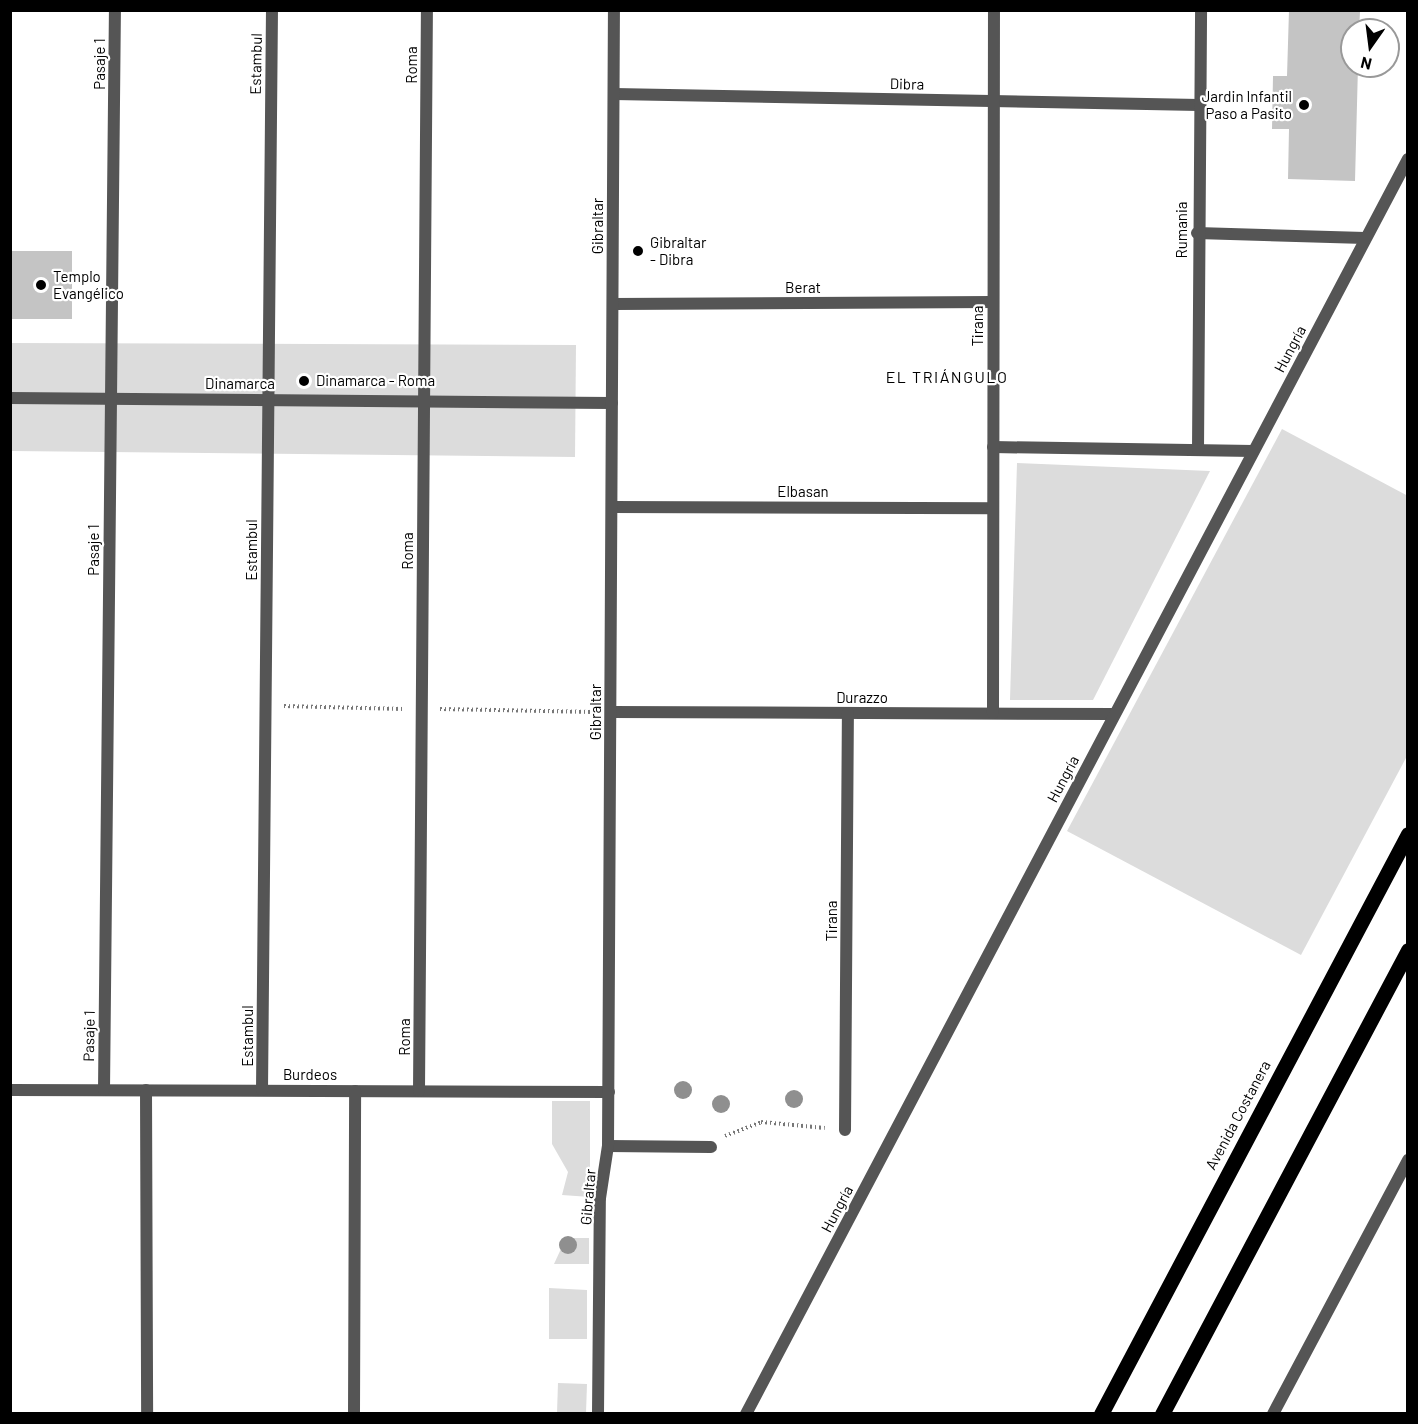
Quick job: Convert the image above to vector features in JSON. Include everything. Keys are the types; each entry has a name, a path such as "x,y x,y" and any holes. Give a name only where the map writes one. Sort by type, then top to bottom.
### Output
{"main road":[{"name":"Avenida Costanera","path":"1101,1413 1407,834"},
{"path":"1162,1413 1407,950"}],"street":[{"name":"Pasaje 1","path":"104,1090 115,10"},
{"name":"Estambul","path":"262,1090 272,10"},
{"name":"Roma","path":"419,1091 427,10"},
{"name":"Gibraltar","path":"598,1413 600,1198 608,1146 609,1092 614,10"},
{"name":"Tirana","path":"993,713 994,10"},
{"name":"Rumania","path":"1198,450 1197,233 1201,10"},
{"name":"Dibra","path":"614,94 1199,105"},
{"name":"Hungría","path":"746,1413 1407,159"},
{"path":"1197,233 1365,238"},
{"name":"Berat","path":"613,304 993,302"},
{"name":"Dinamarca","path":"10,398 612,403"},
{"path":"993,447 1253,451"},
{"name":"Elbasan","path":"612,507 993,508"},
{"name":"Durazzo","path":"611,712 1114,714"},
{"name":"Tirana","path":"845,1130 849,713"},
{"name":"Burdeos","path":"10,1090 609,1092"},
{"path":"146,1090 147,1413"},
{"path":"354,1413 355,1091"},
{"path":"608,1146 711,1147"},
{"path":"1272,1413 1407,1160"}],"path":[{"path":"711,1147 728,1134 761,1122 845,1130"}],"shaded area":[{"path":"11,343 576,345 575,457 11,451"},
{"path":"1282,429 1408,496 1407,756 1301,955 1067,831"},
{"path":"1017,463 1210,471 1093,700 1010,700"},
{"path":"552,1101 590,1101 590,1197 562,1195 568,1172 552,1144"},
{"path":"566,1238 589,1238 589,1264 554,1264"},
{"path":"549,1288 587,1290 587,1339 549,1339"},
{"path":"558,1383 587,1384 586,1413 557,1413"}],"building":[{"path":"1289,10 1360,12 1360,18 1340,18 1340,78 1358,78 1355,181 1288,179 1289,129 1272,129 1273,76 1287,76"},
{"name":"Templo Evangélico","path":"10,251 72,251 72,319 10,319"}],"place":[{"name":"Jardin Infantil Paso a Pasito","path":"1304,105"},
{"name":"Gibraltar - Dibra","path":"638,251"},
{"name":"Templo Evangélico","path":"41,285"},
{"name":"Dinamarca - Roma","path":"304,381"}],"district":[{"name":"EL TRIÁNGULO","path":"947,377"}]}
